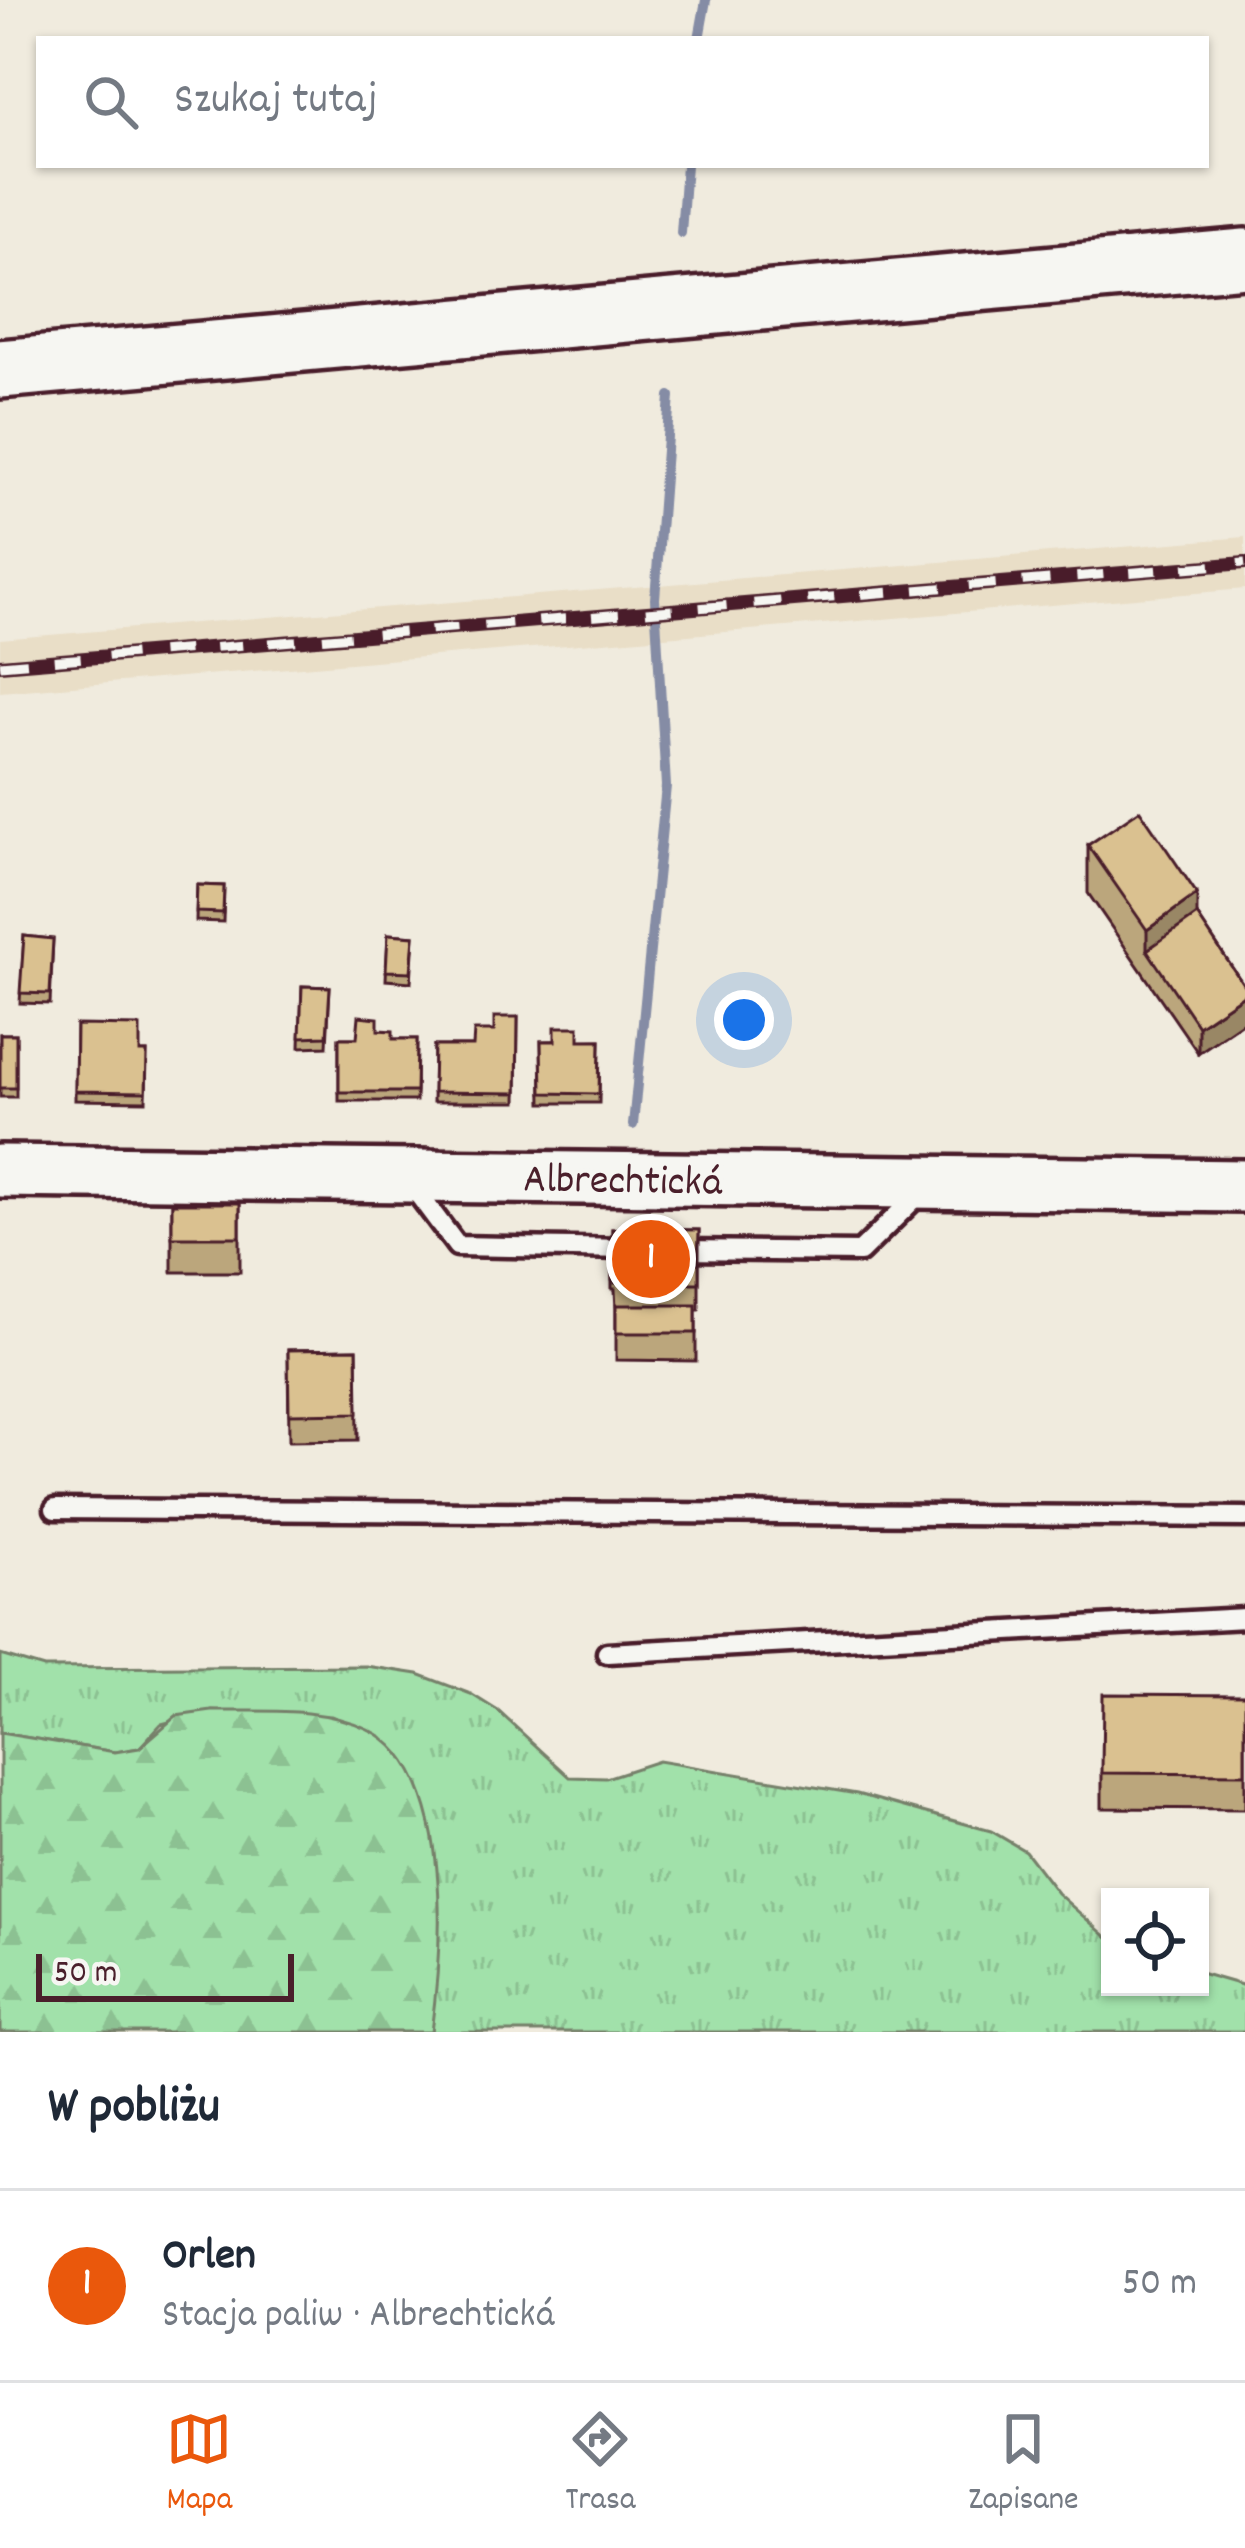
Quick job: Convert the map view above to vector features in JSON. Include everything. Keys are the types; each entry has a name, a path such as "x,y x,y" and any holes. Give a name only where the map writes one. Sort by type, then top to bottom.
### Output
{"main road":[{"path":"0,369 1245,258"},
{"name":"Albrechtická","path":"0,1171 1245,1186"}],"lane":[{"path":"403,1174 458,1246 860,1252 932,1182"},
{"path":"55,1509 1245,1517"},
{"path":"607,1653 1245,1618"}],"shaded area":[{"path":"1245,537 1245,589 0,692 0,639"}],"green space":[{"path":"0,1655 44,1668 366,1666 418,1674 471,1694 498,1711 570,1777 606,1778 658,1761 857,1794 991,1831 1025,1851 1057,1893 1101,1932 1101,1996 1209,1996 1209,1976 1245,1986 1245,2032 431,2032 439,1919 433,1851 423,1802 382,1737 331,1716 212,1711 161,1724 139,1748 115,1752 0,1733"},
{"path":"212,1711 331,1717 368,1729 396,1751 417,1783 437,1866 438,1957 431,2032 0,2032 0,1733 115,1752 139,1748 176,1716"}],"building":[{"path":"1140,810 1197,894 1147,930 1088,845"},
{"path":"197,885 224,886 223,913 196,912"},
{"path":"1197,915 1245,987 1245,994 1198,1026 1147,950"},
{"path":"388,934 414,936 411,972 386,971"},
{"path":"24,936 53,939 50,994 20,993"},
{"path":"302,986 330,987 327,1036 300,1037"},
{"path":"359,1016 378,1018 378,1030 393,1031 393,1039 417,1039 416,1092 339,1092 339,1038 357,1038"},
{"path":"494,1017 518,1017 517,1093 433,1092 434,1046 473,1046 474,1031 494,1031"},
{"path":"76,1025 140,1026 140,1052 147,1052 146,1092 75,1091"},
{"path":"555,1027 579,1027 579,1040 600,1040 599,1094 542,1093 541,1041 555,1041"},
{"path":"0,1034 16,1034 16,1088 0,1088"},
{"path":"172,1203 240,1203 240,1237 172,1237"},
{"path":"612,1229 699,1230 698,1263 615,1262 612,1280"},
{"path":"615,1262 699,1263 699,1283 615,1283"},
{"path":"616,1305 696,1305 696,1333 616,1333"},
{"path":"357,1349 358,1413 289,1414 288,1350"},
{"path":"1103,1694 1245,1695 1245,1774 1102,1773"}],"waterway":[{"path":"700,36 706,0"},
{"path":"681,233 686,168"},
{"path":"633,1125 666,786 655,599 670,396"}],"railway":[{"path":"0,665 1245,563"}],"place":[{"name":"Orlen","path":"651,1259"}]}
